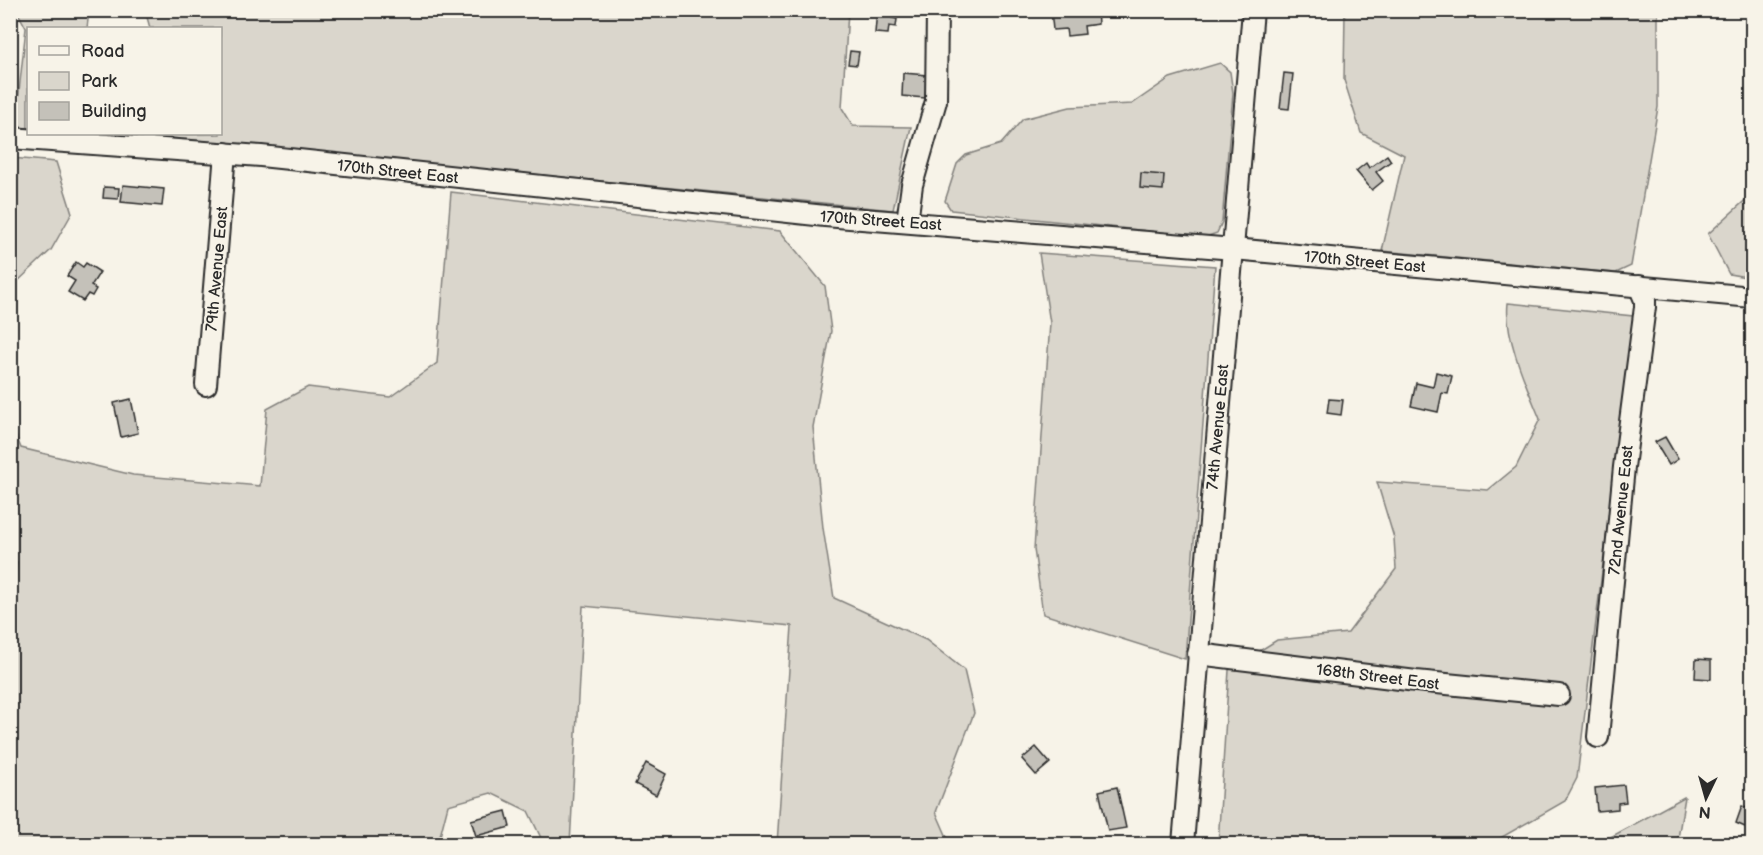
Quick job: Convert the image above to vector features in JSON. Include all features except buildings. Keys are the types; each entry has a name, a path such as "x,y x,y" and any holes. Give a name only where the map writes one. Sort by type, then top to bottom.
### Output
{"street":[{"path":"907,222 912,185 936,101 937,10"},
{"name":"74th Avenue East","path":"1183,844 1253,10"},
{"name":"170th Street East","path":"10,138 225,153 825,216 1234,249 1752,297"},
{"name":"79th Avenue East","path":"206,385 225,153"},
{"name":"72nd Avenue East","path":"1598,737 1627,445 1645,307 1639,286"},
{"name":"168th Street East","path":"1198,654 1559,696"}],"green space":[{"path":"145,10 848,11 842,108 853,126 911,127 893,210 141,135 222,135 222,27 150,27"},
{"path":"17,11 89,11 87,27 27,27 27,128 15,127 26,28"},
{"path":"1345,11 1658,11 1658,107 1631,266 1616,273 1382,251 1404,155 1361,133 1344,80"},
{"path":"1220,63 1230,72 1233,93 1222,222 1217,233 1205,237 951,210 945,201 957,164 966,155 1001,144 1023,119 1070,107 1132,104 1170,78"},
{"path":"11,158 56,162 72,213 51,250 17,282 11,323"},
{"path":"451,192 780,231 825,286 831,331 813,427 823,528 834,598 926,640 964,670 974,713 936,812 950,844 777,844 792,626 583,606 570,844 544,844 528,811 491,793 448,805 438,844 11,844 10,657 17,562 10,561 11,424 21,448 133,475 260,486 267,409 308,387 390,397 437,363"},
{"path":"1752,194 1752,278 1729,274 1708,234"},
{"path":"1039,253 1215,266 1185,659 1043,614 1034,549 1050,323"},
{"path":"1508,303 1633,316 1577,778 1565,801 1490,844 1218,844 1229,670 1277,640 1348,633 1396,569 1394,538 1377,482 1488,490 1516,467 1540,419 1513,346 1509,331"},
{"path":"1684,797 1677,844 1598,844"}]}
